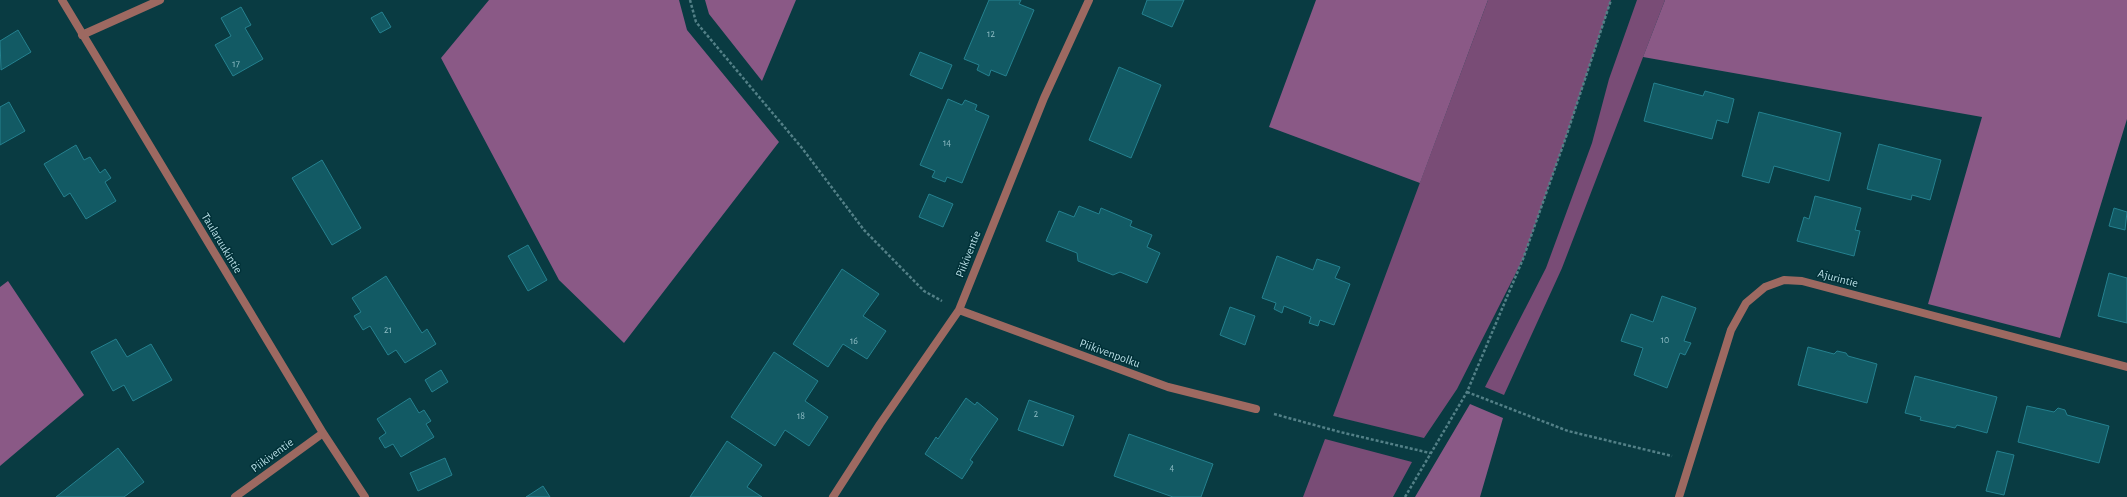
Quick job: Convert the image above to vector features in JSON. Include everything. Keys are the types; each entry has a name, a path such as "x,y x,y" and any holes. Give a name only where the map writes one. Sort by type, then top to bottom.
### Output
{"street":[{"name":"Taularuukintie","path":"62,0 323,433 365,497"},
{"path":"82,35 160,0"},
{"name":"Piikiventie","path":"833,497 880,424 959,310 1044,98 1088,0"},
{"name":"Ajurintie","path":"1680,497 1690,460 1735,323 1746,303 1764,287 1784,280 1802,281 2127,368"},
{"name":"Piikivenpolku","path":"959,310 1168,387 1256,409"},
{"name":"Piikiventie","path":"235,497 323,433"}],"path":[{"path":"690,0 696,22 802,148 864,230 924,291 959,310"},
{"path":"1405,497 1467,392 1526,251 1566,137 1611,0"},
{"path":"1467,392 1568,431 1690,460"},
{"path":"1256,409 1340,432 1430,453"}],"shaded area":[{"path":"489,0 679,0 687,30 779,142 624,343 559,280 441,58"},
{"path":"705,0 796,0 762,81 709,14"},
{"path":"1316,0 1488,0 1420,183 1269,127"},
{"path":"1488,0 1611,0 1566,137 1523,259 1457,389 1424,438 1333,416"},
{"path":"1637,0 1665,0 1562,268 1504,395 1485,387 1546,268 1592,143 1609,79"},
{"path":"1665,0 2127,0 2127,119 2060,338 1928,304 1982,117 1643,57"},
{"path":"8,281 84,395 0,466 0,287"},
{"path":"1470,404 1503,418 1480,497 1415,497"},
{"path":"1325,439 1412,462 1393,497 1303,497"}],"building":[{"path":"989,0 1021,0 1019,4 1034,10 1006,76 991,70 989,76 977,70 979,65 964,59"},
{"path":"1147,0 1184,0 1172,27 1142,14"},
{"path":"241,7 251,25 245,28 263,59 233,76 215,45 231,36 221,18"},
{"path":"382,12 391,27 380,33 371,18"},
{"path":"18,30 31,52 1,70 0,41"},
{"path":"920,52 952,65 942,89 910,75"},
{"path":"1119,67 1161,85 1131,158 1089,140"},
{"path":"1654,83 1703,96 1705,91 1734,99 1728,123 1717,120 1712,139 1644,121"},
{"path":"948,99 962,105 965,100 977,105 975,110 989,116 962,183 947,177 945,182 932,177 935,171 920,165"},
{"path":"9,102 25,131 0,145 0,107"},
{"path":"1759,112 1841,133 1829,181 1774,166 1769,183 1742,176"},
{"path":"1879,144 1941,160 1930,200 1912,195 1911,200 1867,189"},
{"path":"76,145 84,160 90,157 100,173 105,169 111,178 105,182 116,201 86,219 70,193 64,197 44,164"},
{"path":"322,160 361,228 332,245 292,178"},
{"path":"929,194 953,204 943,227 919,217"},
{"path":"1815,196 1861,208 1855,230 1860,231 1854,256 1797,241 1804,217 1809,219"},
{"path":"1079,206 1099,214 1101,208 1132,221 1130,226 1152,235 1147,247 1160,253 1147,283 1120,272 1113,275 1078,261 1077,253 1046,241 1059,211 1074,217"},
{"path":"2114,208 2127,212 2125,230 2109,226"},
{"path":"528,245 547,280 528,291 508,256"},
{"path":"1277,256 1313,270 1317,259 1340,267 1335,278 1350,284 1334,325 1320,320 1318,326 1309,323 1311,317 1284,306 1282,313 1274,309 1276,303 1262,298"},
{"path":"842,269 879,294 863,316 886,331 867,359 843,344 828,367 793,344"},
{"path":"2109,273 2127,278 2127,323 2098,316"},
{"path":"386,276 422,333 427,329 436,344 405,363 396,350 388,355 370,326 363,330 354,316 361,312 352,298"},
{"path":"1662,296 1696,308 1684,341 1691,343 1685,355 1680,353 1667,388 1634,375 1643,348 1621,341 1631,314 1653,322"},
{"path":"1230,307 1255,316 1245,345 1220,335"},
{"path":"116,339 127,357 151,344 172,380 133,401 124,385 113,391 91,352"},
{"path":"1808,347 1834,354 1837,351 1846,353 1848,356 1877,364 1867,403 1798,385"},
{"path":"774,352 818,381 805,401 828,417 809,446 785,430 775,446 731,417"},
{"path":"441,370 448,382 432,392 425,380"},
{"path":"1915,376 1997,397 1987,433 1957,425 1955,428 1920,420 1921,417 1905,413"},
{"path":"410,398 419,413 424,410 431,421 426,424 434,437 401,457 393,444 385,448 379,438 386,433 377,419"},
{"path":"966,398 975,405 977,402 998,419 970,460 973,462 962,479 925,454 936,437 938,439"},
{"path":"1029,400 1074,416 1063,446 1018,430"},
{"path":"2027,406 2054,412 2058,408 2065,410 2067,415 2109,426 2099,463 2018,442"},
{"path":"1129,434 1213,464 1201,497 1173,497 1114,476"},
{"path":"727,441 762,465 747,487 762,497 690,497"},
{"path":"118,448 144,482 124,497 56,497"},
{"path":"1997,451 2014,455 2004,495 1986,491"},
{"path":"445,458 452,475 418,491 410,473"},
{"path":"543,486 550,497 526,497"}]}
